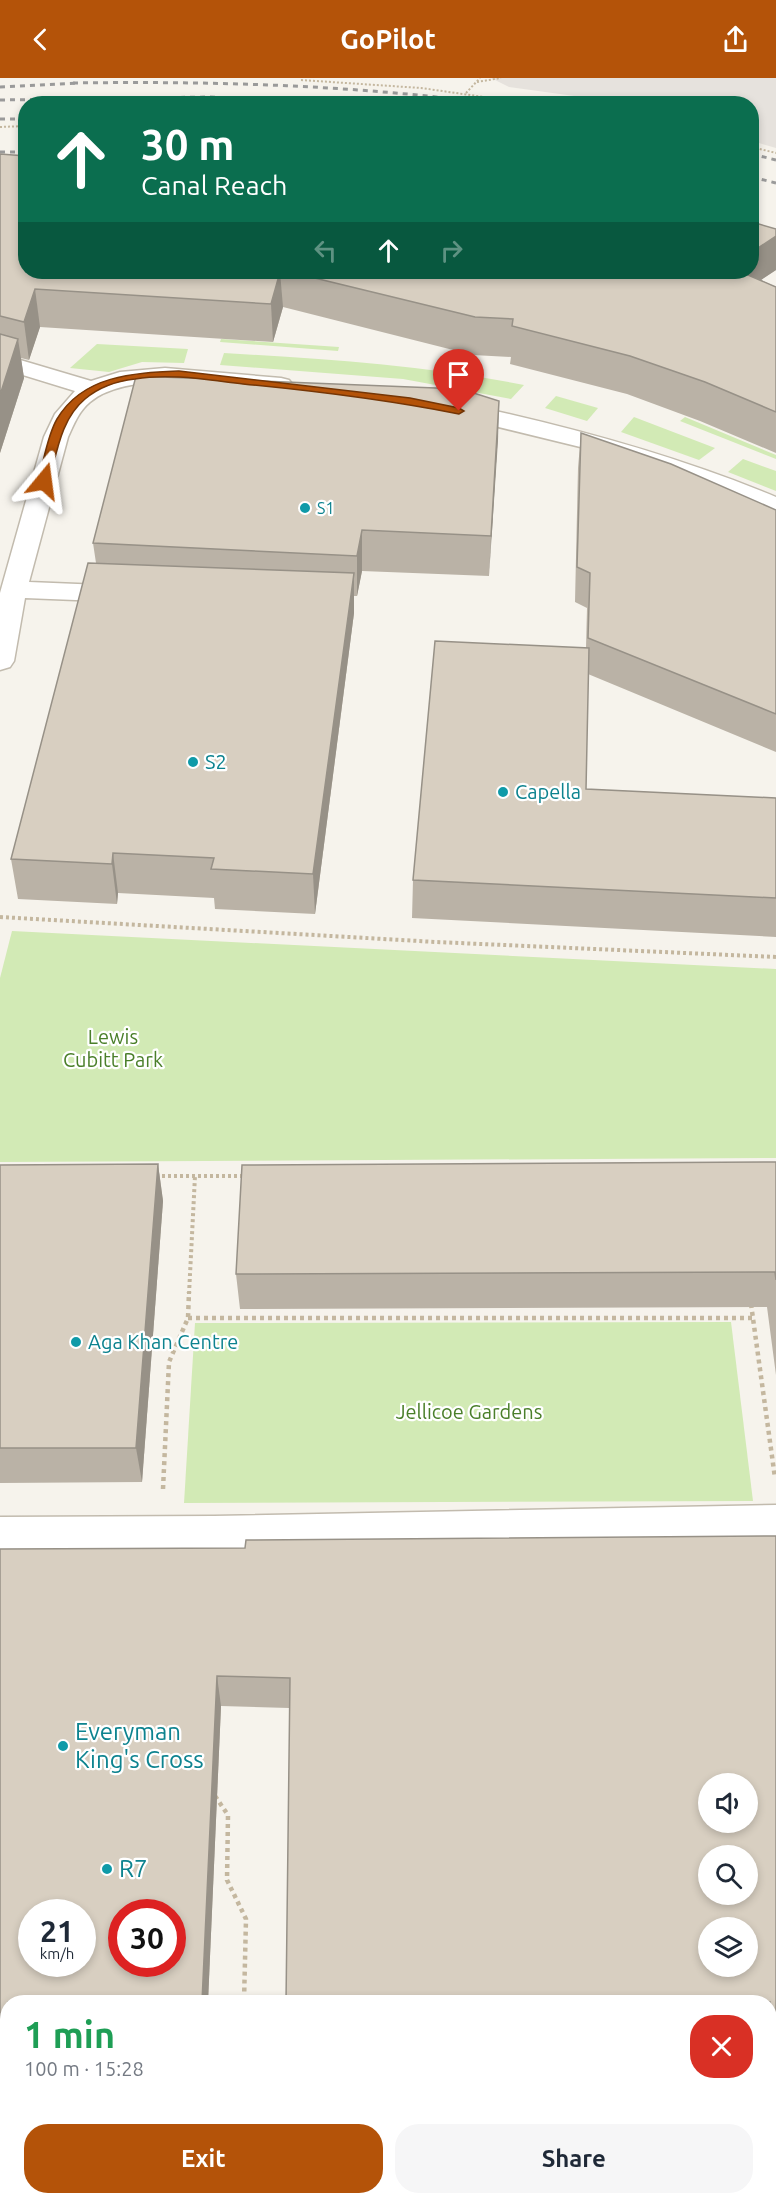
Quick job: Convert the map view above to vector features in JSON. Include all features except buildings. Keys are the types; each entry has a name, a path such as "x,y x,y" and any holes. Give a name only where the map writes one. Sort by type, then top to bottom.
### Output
{"street":[{"path":"0,361 93,389"},
{"path":"1,643 61,421 70,407 93,389 117,379 157,374 309,388"},
{"path":"429,405 590,442 700,477 776,506"},
{"path":"14,589 150,595"},
{"path":"0,1534 776,1522"}],"path":[{"path":"465,94 480,78"},
{"path":"477,82 501,78"},
{"path":"302,80 421,88 479,96"},
{"path":"0,127 18,126"},
{"path":"759,149 776,153"},
{"path":"0,917 436,942 776,957"},
{"path":"149,1176 254,1176"},
{"path":"161,1533 169,1362 188,1318 195,1176"},
{"path":"749,1294 776,1488"},
{"path":"188,1318 753,1318"},
{"path":"208,1787 228,1815 227,1880 246,1919 244,1995"}],"shaded area":[{"path":"491,78 776,78 776,148 759,143 759,96 574,96 509,87"}],"green space":[{"path":"221,339 339,347 338,351 220,342"},
{"path":"97,344 188,349 184,363 142,362 109,372 70,368"},
{"path":"224,353 337,360 450,372 524,385 511,399 403,379 220,365"},
{"path":"556,396 598,408 587,421 545,408"},
{"path":"634,417 715,448 699,460 621,432"},
{"path":"685,417 776,455 776,459 680,421"},
{"path":"743,459 776,471 776,491 728,472"},
{"name":"Lewis Cubitt Park","path":"12,931 776,969 776,1158 0,1162 0,978"},
{"name":"Jellicoe Gardens","path":"731,1322 753,1501 184,1503 195,1323"}],"railway":[{"path":"73,83 79,83"},
{"path":"0,87 79,83"},
{"path":"79,83 284,86 424,96"},
{"path":"0,100 18,100"},
{"path":"0,119 18,119"},
{"path":"0,152 18,152"},
{"path":"759,156 776,160"},
{"path":"759,179 776,183"}],"place":[{"name":"S1","path":"305,508"},
{"name":"S2","path":"193,762"},
{"name":"Capella","path":"503,792"},
{"name":"Aga Khan Centre","path":"76,1342"},
{"name":"Everyman King's Cross","path":"63,1746"},
{"name":"R7","path":"107,1869"}],"route":[{"path":"44,481 61,421 70,407 93,389 117,379 179,374 410,401 459,411"}]}
